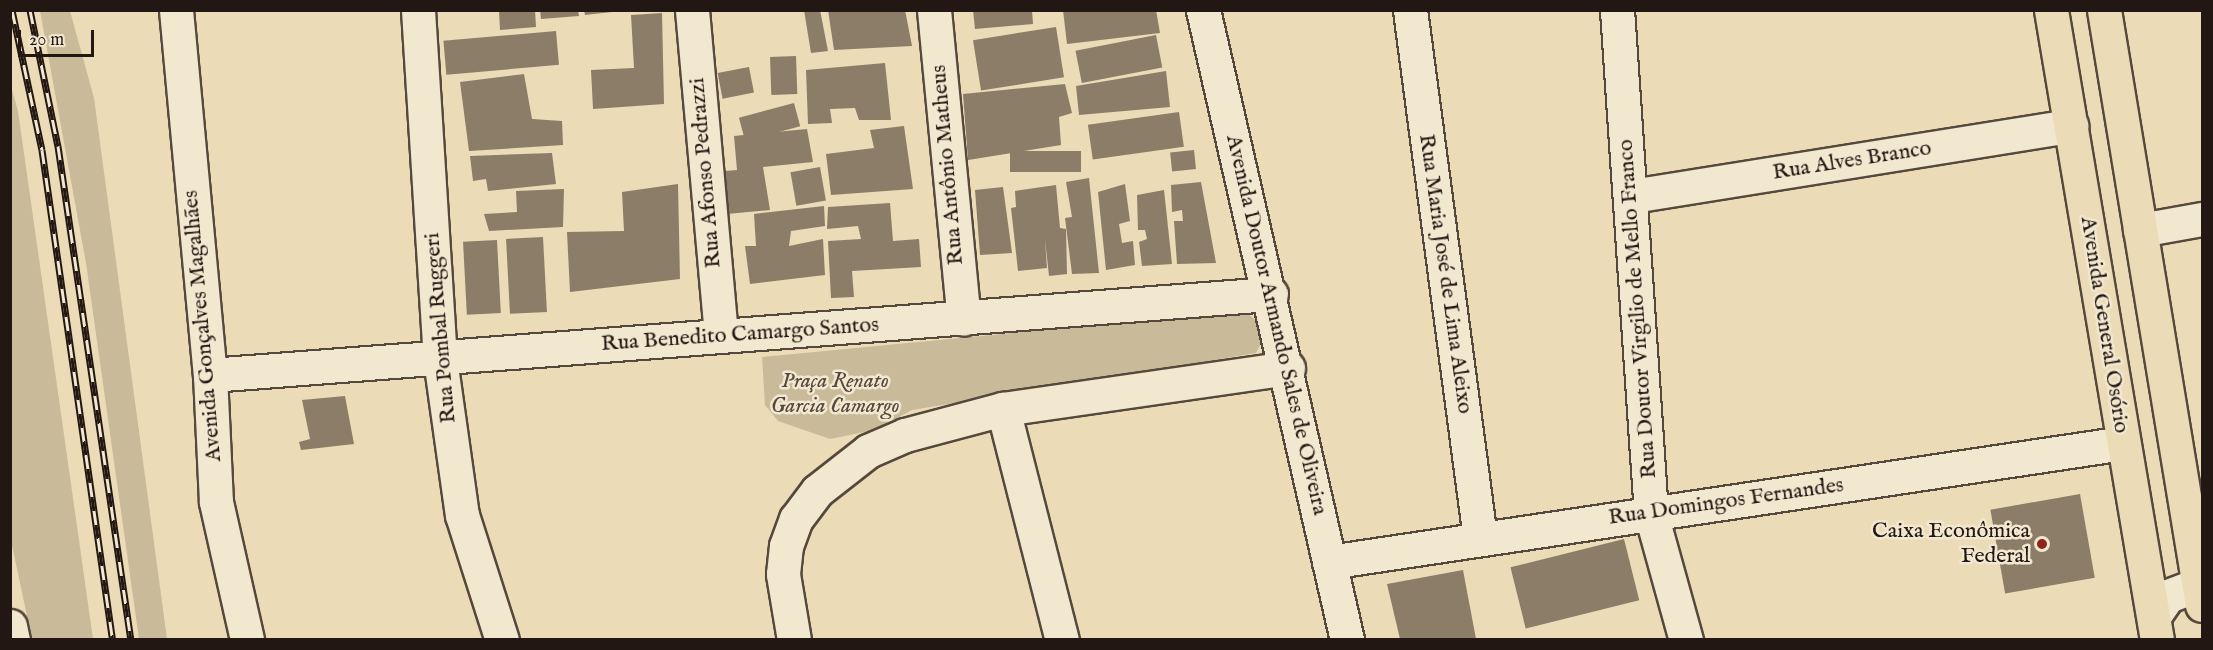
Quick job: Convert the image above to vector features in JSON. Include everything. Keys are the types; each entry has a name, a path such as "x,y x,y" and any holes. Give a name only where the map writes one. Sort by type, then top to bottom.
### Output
{"main road":[{"name":"Avenida General Osório","path":"2051,10 2122,442 2156,628"},
{"path":"2104,10 2201,591"}],"street":[{"name":"Avenida Gonçalves Magalhães","path":"176,10 210,375 216,501 247,639"},
{"name":"Rua Pombal Ruggeri","path":"418,10 440,359 462,515 502,639"},
{"name":"Rua Afonso Pedrazzi","path":"692,10 721,336"},
{"name":"Rua Antônio Matheus","path":"934,10 964,319"},
{"name":"Avenida Doutor Armando Sales de Oliveira","path":"1203,10 1288,368 1347,639"},
{"name":"Rua Maria José de Lima Aleixo","path":"1410,10 1480,538"},
{"name":"Rua Doutor Virgilio de Mello Franco","path":"1617,10 1632,196 1651,514 1686,639"},
{"name":"Rua Alves Branco","path":"1632,196 2071,126"},
{"path":"2140,230 2202,219"},
{"name":"Rua Benedito Camargo Santos","path":"210,375 1271,294"},
{"path":"794,639 783,574 786,546 796,519 817,491 868,451 905,435 1003,409 1288,368"},
{"path":"1003,409 1062,639"},
{"name":"Rua Domingos Fernandes","path":"1329,562 2122,442"},
{"path":"2156,628 2168,597 2201,591"},
{"path":"10,626 14,639"}],"green space":[{"path":"40,11 70,11 94,98 167,639 139,639 86,263"},
{"path":"10,83 18,111 93,639 32,639 11,541"},
{"name":"Praça Renato Garcia Camargo","path":"1220,313 1247,313 1258,322 1263,339 1256,353 912,410 874,430 830,439 778,421 765,405 762,357"}],"building":[{"path":"499,10 535,10 536,27 500,30"},
{"path":"540,10 578,10 579,16 541,19"},
{"path":"584,10 612,10 612,12 585,15"},
{"path":"804,10 820,10 828,51 811,53"},
{"path":"828,10 905,10 912,46 834,50"},
{"path":"973,10 1032,10 1033,24 975,29"},
{"path":"1063,10 1156,10 1160,33 1067,44"},
{"path":"662,13 664,104 593,109 591,70 634,68 631,15"},
{"path":"1056,27 1064,77 981,91 973,40"},
{"path":"556,31 559,65 446,75 443,41"},
{"path":"1156,35 1162,67 1082,83 1076,51"},
{"path":"796,56 797,94 771,95 770,57"},
{"path":"885,63 891,120 859,120 855,108 830,109 832,123 808,124 806,70"},
{"path":"749,67 754,93 723,99 718,73"},
{"path":"1166,71 1170,107 1079,115 1076,86"},
{"path":"524,74 532,119 562,121 563,145 469,151 460,82"},
{"path":"1065,84 1072,113 1059,117 1061,145 968,160 963,94"},
{"path":"794,103 800,126 745,141 739,118"},
{"path":"1179,112 1184,147 1093,159 1088,125"},
{"path":"904,126 913,189 831,195 826,154 874,148 870,130"},
{"path":"807,129 813,162 763,167 770,210 727,214 725,171 737,170 734,136"},
{"path":"1194,150 1196,169 1172,171 1170,153"},
{"path":"1010,151 1081,151 1081,172 1010,172"},
{"path":"552,153 556,184 488,191 486,179 473,181 470,156"},
{"path":"820,167 826,200 796,206 790,172"},
{"path":"1089,178 1099,273 1072,274 1065,218 1072,217 1066,182"},
{"path":"1201,182 1216,263 1177,264 1174,221 1183,221 1182,210 1172,212 1171,185"},
{"path":"678,184 680,279 570,292 567,232 624,231 622,192"},
{"path":"1125,184 1130,221 1119,224 1122,243 1133,241 1135,265 1106,270 1098,192"},
{"path":"1056,185 1060,228 1066,229 1067,274 1049,276 1045,239 1047,268 1018,271 1011,208 1016,207 1015,191"},
{"path":"1003,187 1012,253 980,255 975,190"},
{"path":"564,189 563,227 489,231 484,214 517,212 516,191"},
{"path":"1164,190 1172,264 1142,266 1139,242 1147,239 1145,230 1138,230 1137,195"},
{"path":"890,203 893,241 919,239 921,267 852,271 854,297 831,298 828,241 861,239 858,226 827,229 828,207"},
{"path":"824,206 825,226 791,231 789,246 823,239 825,275 750,284 745,246 756,246 754,214"},
{"path":"543,237 547,312 510,314 506,239"},
{"path":"497,240 501,313 467,315 463,242"},
{"path":"345,396 354,444 301,450 299,442 310,439 302,400"},
{"name":"Caixa Econômica Federal","path":"2080,494 2095,578 2005,594 1990,510"},
{"path":"1624,539 1639,600 1526,628 1510,567"},
{"path":"1463,570 1476,639 1400,639 1387,584"}],"railway":[{"path":"12,10 42,150 113,640"},
{"path":"30,10 58,146 131,640"}],"place":[{"name":"Caixa Econômica Federal","path":"2042,544"}]}
